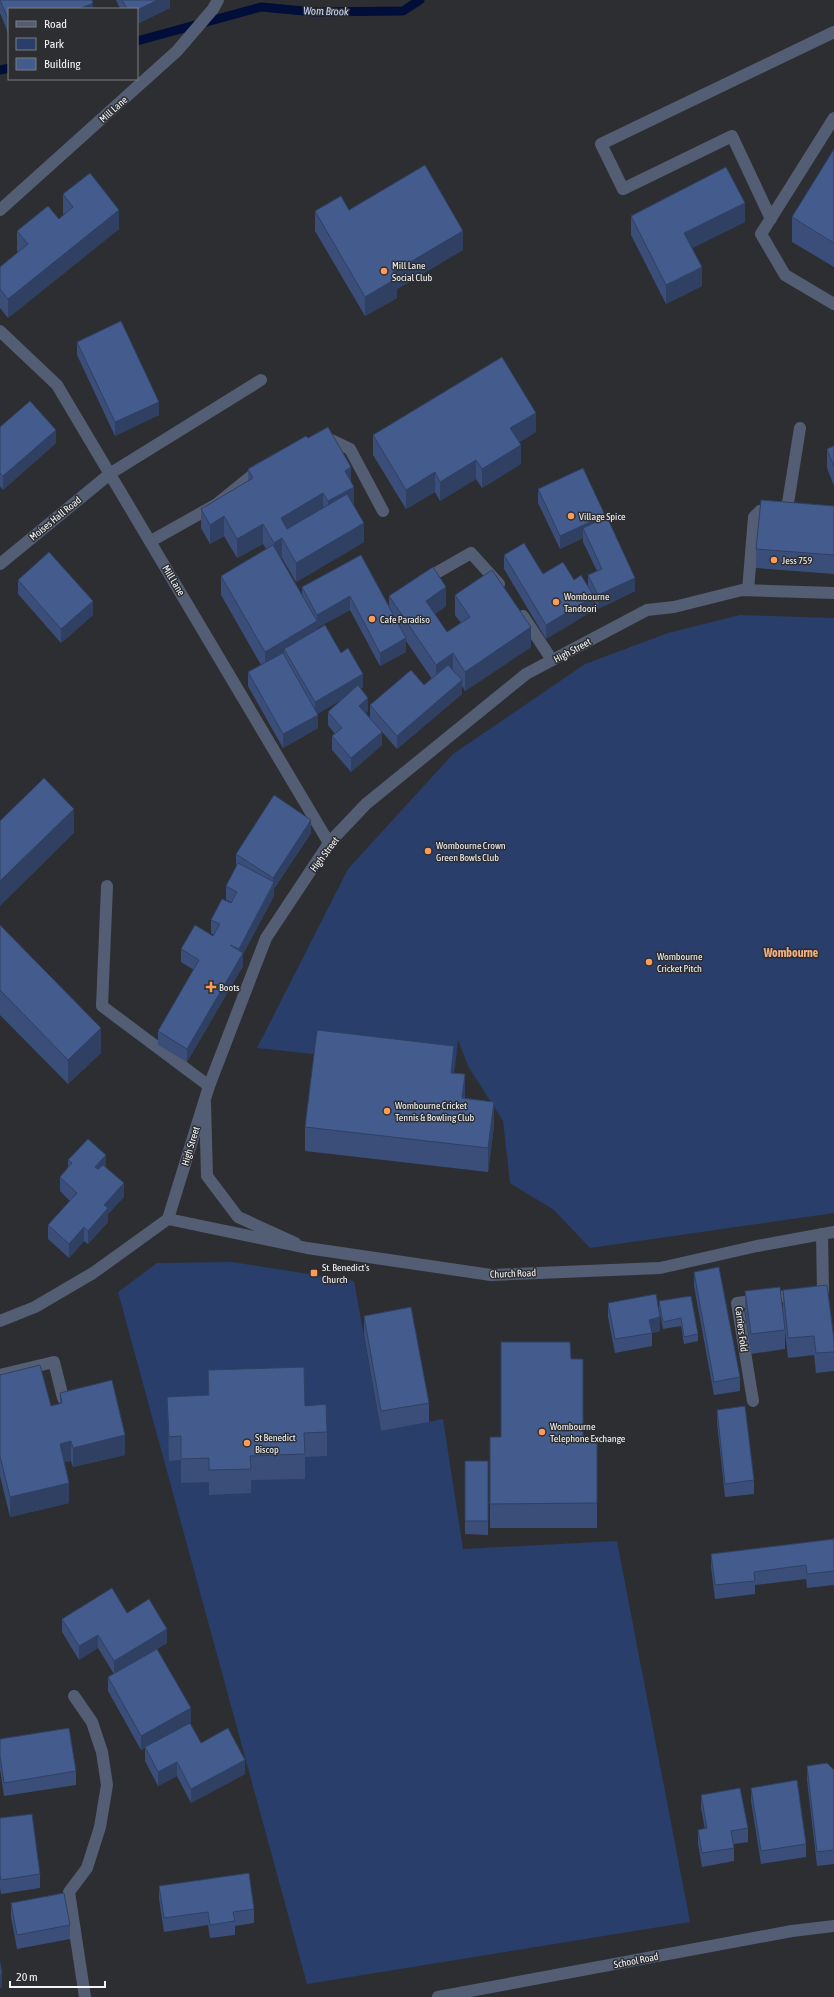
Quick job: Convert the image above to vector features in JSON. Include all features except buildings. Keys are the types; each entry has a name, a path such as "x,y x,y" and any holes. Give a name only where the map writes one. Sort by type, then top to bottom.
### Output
{"street":[{"name":"Mill Lane","path":"0,210 177,51 215,4"},
{"path":"771,219 732,136 623,189 601,144 834,32"},
{"path":"834,118 761,234 785,275 834,304"},
{"name":"Mill Lane","path":"0,331 57,385 329,843"},
{"name":"Moises Hall Road","path":"0,564 110,473 261,380"},
{"path":"748,590 754,518 760,511 778,509 785,507 788,503 800,428"},
{"path":"311,444 331,440 350,449 383,511"},
{"path":"151,541 217,504 268,462"},
{"path":"414,586 471,553 504,591"},
{"name":"High Street","path":"168,1219 208,1086 266,938 329,843 366,804 526,674 647,610 674,607 742,590 834,594"},
{"path":"518,609 552,660"},
{"path":"107,886 102,1006 208,1086"},
{"path":"205,1099 206,1176 238,1217 307,1248"},
{"path":"0,1322 35,1307 93,1273 168,1219"},
{"name":"Church Road","path":"168,1219 307,1248 491,1275 660,1268 757,1246 828,1233"},
{"name":"Carriers Fold","path":"754,1401 737,1303 823,1291 828,1233"},
{"path":"0,1375 54,1362 63,1398"},
{"path":"74,1696 92,1722 102,1752 107,1785 100,1827 87,1868 69,1892 85,1997"},
{"name":"School Road","path":"438,1997 459,1995 777,1933 834,1926"}],"green space":[{"name":"Wombourne Cricket Pitch","path":"740,615 834,618 834,1213 590,1248 554,1210 510,1183 503,1121 468,1066 458,1040 455,1069 257,1048 348,869 453,754 585,664 668,633"},
{"path":"232,1262 354,1281 381,1431 443,1419 463,1549 617,1541 690,1922 307,1984 118,1292 157,1263"}],"waterway":[{"name":"Wom Brook","path":"138,41 261,7 315,12 403,11 420,0"},
{"name":"Wom Brook","path":"0,70 8,68"}],"place":[{"name":"Mill Lane Social Club","path":"384,271"},
{"name":"Village Spice","path":"571,516"},
{"name":"Jess 759","path":"774,560"},
{"name":"Wombourne Tandoori","path":"556,602"},
{"name":"Cafe Paradiso","path":"372,619"},
{"name":"Wombourne Crown Green Bowls Club","path":"428,851"},
{"name":"Wombourne Cricket Pitch","path":"649,962"},
{"name":"Boots","path":"211,987"},
{"name":"Wombourne Cricket Tennis & Bowling Club","path":"387,1111"},
{"name":"St. Benedict's Church","path":"314,1273"},
{"name":"Wombourne Telephone Exchange","path":"542,1432"},
{"name":"St Benedict Biscop","path":"247,1443"}],"district":[{"name":"Wombourne","path":"791,953"}]}
